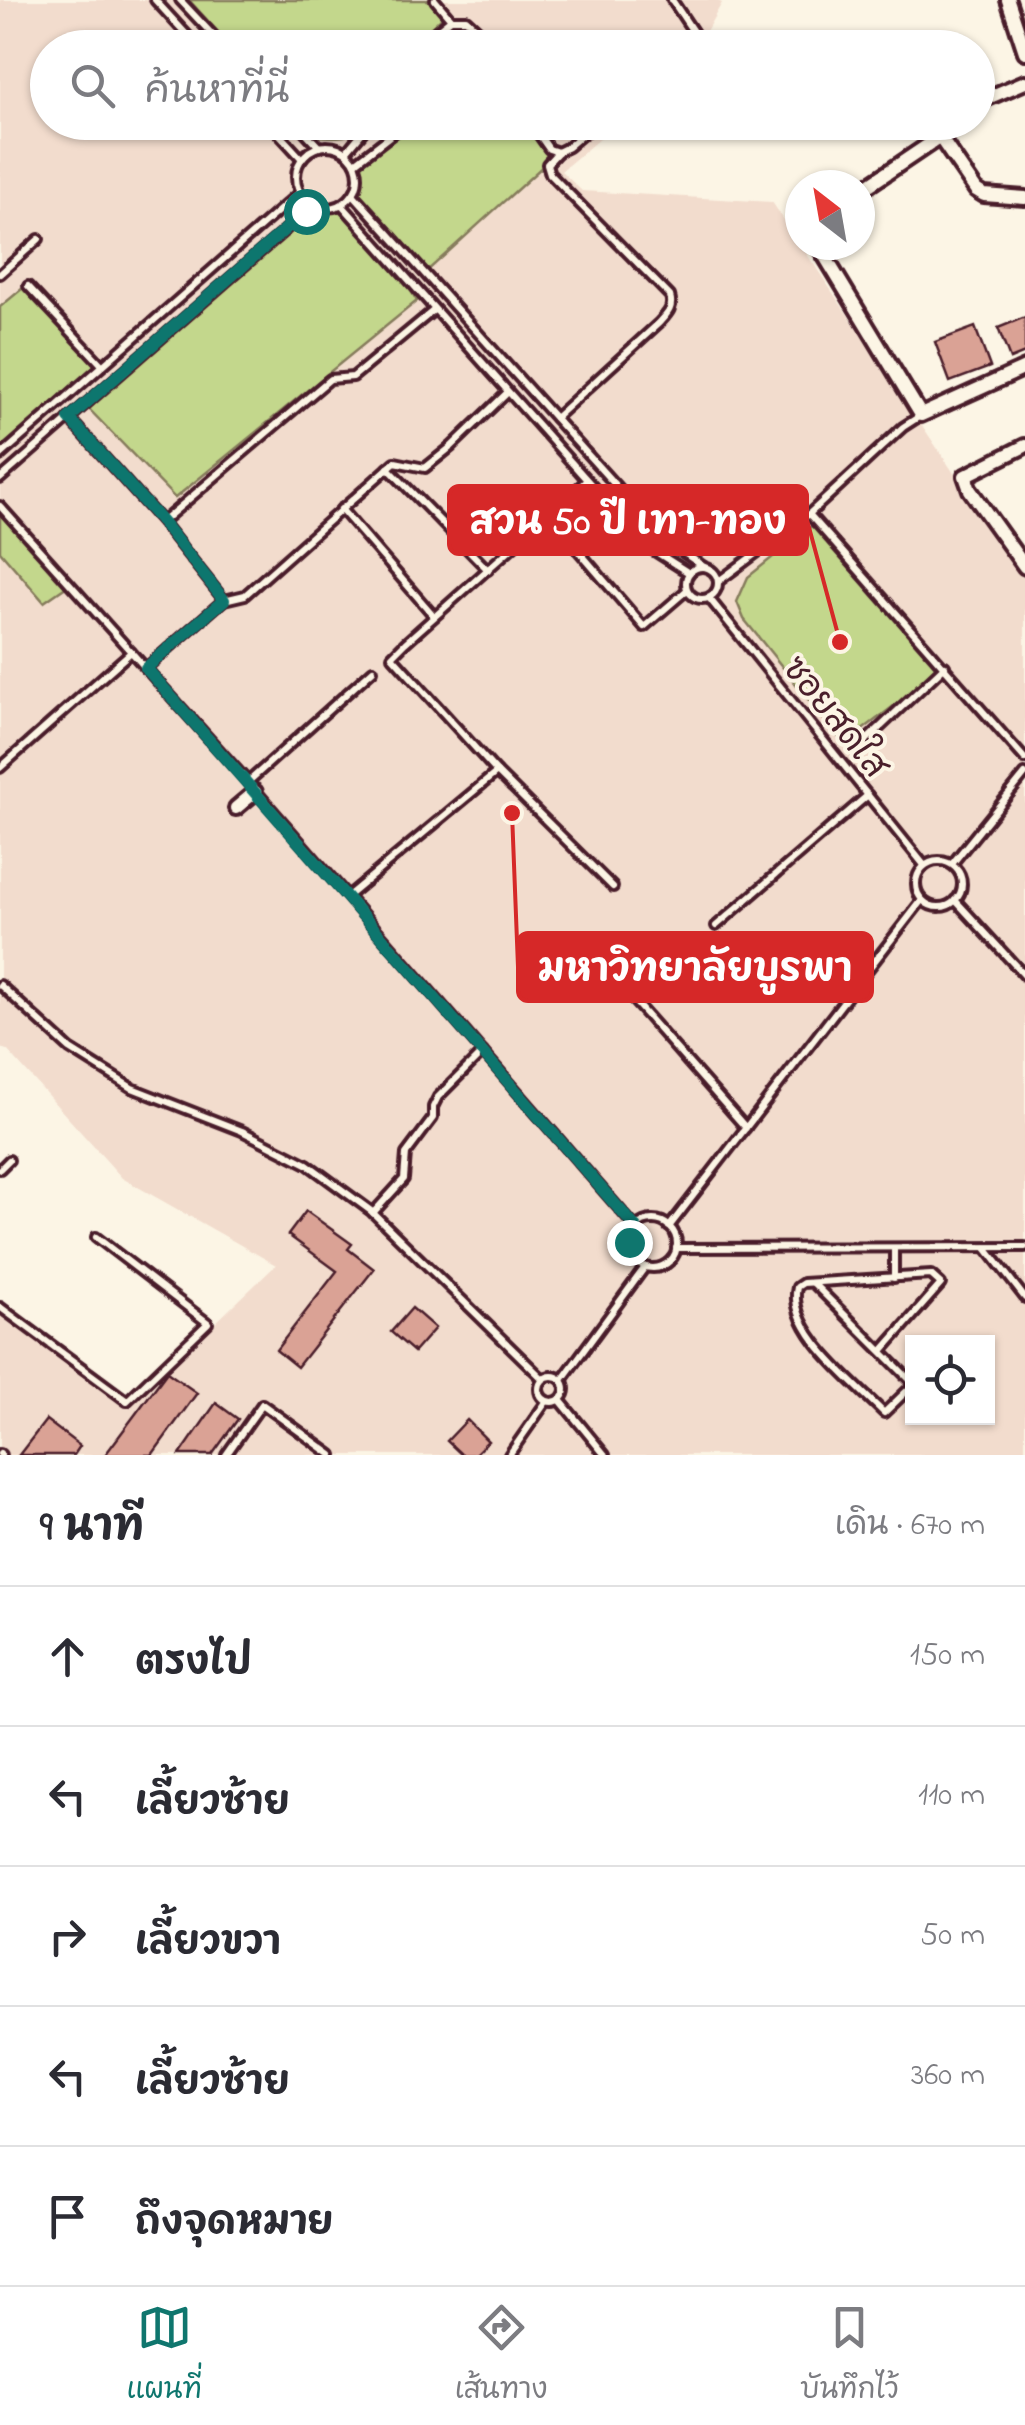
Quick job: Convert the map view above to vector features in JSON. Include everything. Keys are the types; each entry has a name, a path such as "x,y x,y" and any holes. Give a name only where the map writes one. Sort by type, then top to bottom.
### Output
{"street":[{"path":"1008,0 1022,31 1025,52"},
{"path":"995,95 1025,82"},
{"path":"875,181 936,140"},
{"path":"942,140 976,190 1000,198 1025,198"},
{"path":"827,260 921,415 1025,368"},
{"path":"1025,446 965,476 970,490 1025,567"},
{"path":"236,808 252,787"}],"lane":[{"path":"154,0 182,30"},
{"path":"180,0 208,30"},
{"path":"435,0 451,19"},
{"path":"672,0 692,30"},
{"path":"438,30 451,19 466,19 477,30"},
{"path":"285,140 302,159"},
{"path":"313,140 319,147"},
{"path":"346,152 356,140"},
{"path":"355,163 385,140"},
{"path":"543,140 558,152"},
{"path":"555,418 659,324 670,312 672,302 550,174 547,164 577,140"},
{"path":"319,147 346,152 355,163 359,180 354,194 342,205 314,206 300,192 296,176 302,159 319,147"},
{"path":"0,456 300,192"},
{"path":"354,194 663,538 714,571 719,581"},
{"path":"342,205 645,545 689,573"},
{"path":"0,479 314,206"},
{"path":"0,274 40,239"},
{"path":"28,286 102,365"},
{"path":"162,522 330,379 353,377 434,310"},
{"path":"146,668 224,600 245,595 395,462 425,468 452,448 508,392"},
{"path":"687,590 694,597 709,598 719,581 809,514 921,415"},
{"path":"69,418 162,522 224,600"},
{"path":"388,468 488,570"},
{"path":"586,481 392,656 497,772 614,887"},
{"path":"0,506 252,787 636,1228"},
{"path":"342,509 434,616"},
{"path":"809,514 1025,759"},
{"path":"524,537 550,536 576,548 644,627 687,590 689,573"},
{"path":"689,573 704,566"},
{"name":"ซอยสดใส","path":"709,598 924,865"},
{"path":"0,768 132,652"},
{"path":"855,751 946,666"},
{"path":"252,787 374,670"},
{"path":"348,896 497,772"},
{"path":"952,864 1025,774"},
{"path":"716,926 868,796"},
{"path":"934,861 952,864 962,886 955,900 937,907 922,900 916,878 924,865 934,861"},
{"path":"669,1227 922,900"},
{"path":"955,900 1025,976"},
{"path":"612,976 746,1128"},
{"path":"0,985 70,1049 132,1088 242,1131 307,1164 373,1213 543,1379"},
{"path":"373,1213 404,1178 406,1154 433,1118 438,1096 483,1052"},
{"path":"0,1169 9,1160"},
{"path":"656,1221 669,1227 675,1235 676,1248 670,1260 664,1265 645,1267 634,1259 629,1242 636,1228 656,1221"},
{"path":"0,1307 127,1401 208,1322 96,1238"},
{"path":"985,1247 1025,1298"},
{"path":"676,1248 1025,1247"},
{"path":"894,1248 894,1278"},
{"path":"562,1380 645,1267"},
{"path":"882,1351 941,1284 931,1275 803,1283 795,1291 806,1332 884,1413 905,1391"},
{"path":"814,1283 905,1376"},
{"path":"543,1379 553,1376 562,1380"},
{"path":"543,1379 538,1391 546,1402"},
{"path":"509,1455 546,1402 560,1400 565,1392 562,1380"},
{"path":"560,1400 605,1455"},
{"path":"226,1455 262,1404 332,1455"}],"shaded area":[{"path":"0,0 722,3 707,30 30,30 30,140 598,140 561,171 582,191 772,202 785,221 785,260 811,260 1025,579 1025,1455 0,1455 0,1312 128,1406 276,1265 122,1178 7,1050 0,1048"}],"green space":[{"path":"189,0 432,0 444,15 429,30 216,30"},
{"path":"391,140 542,140 554,156 425,273 358,199 360,166"},
{"path":"314,205 346,211 397,267 417,301 175,498 89,409 164,335"},
{"path":"23,288 95,365 0,448 0,307"},
{"path":"0,506 70,584 44,602 0,551"},
{"path":"814,524 938,665 946,666 844,744 744,619 737,602 748,577"}],"building":[{"path":"1025,317 1025,353 1010,359 998,328"},
{"path":"975,327 990,367 950,382 935,342"},
{"path":"306,1211 352,1244 348,1249 374,1269 297,1367 276,1350 337,1271 288,1235"},
{"path":"412,1308 435,1328 414,1352 391,1332"},
{"path":"167,1372 197,1393 152,1455 105,1455"},
{"path":"216,1403 238,1419 212,1455 180,1455"},
{"path":"46,1420 80,1446 74,1455 19,1455"},
{"path":"467,1420 488,1441 474,1455 462,1455 447,1441"}],"place":[{"name":"สวน 50 ปี เทา-ทอง","path":"840,642"},
{"name":"มหาวิทยาลัยบูรพา","path":"512,813"}],"route":[{"path":"306,211 69,418 162,522 224,600 146,668 636,1228 629,1242"}]}
